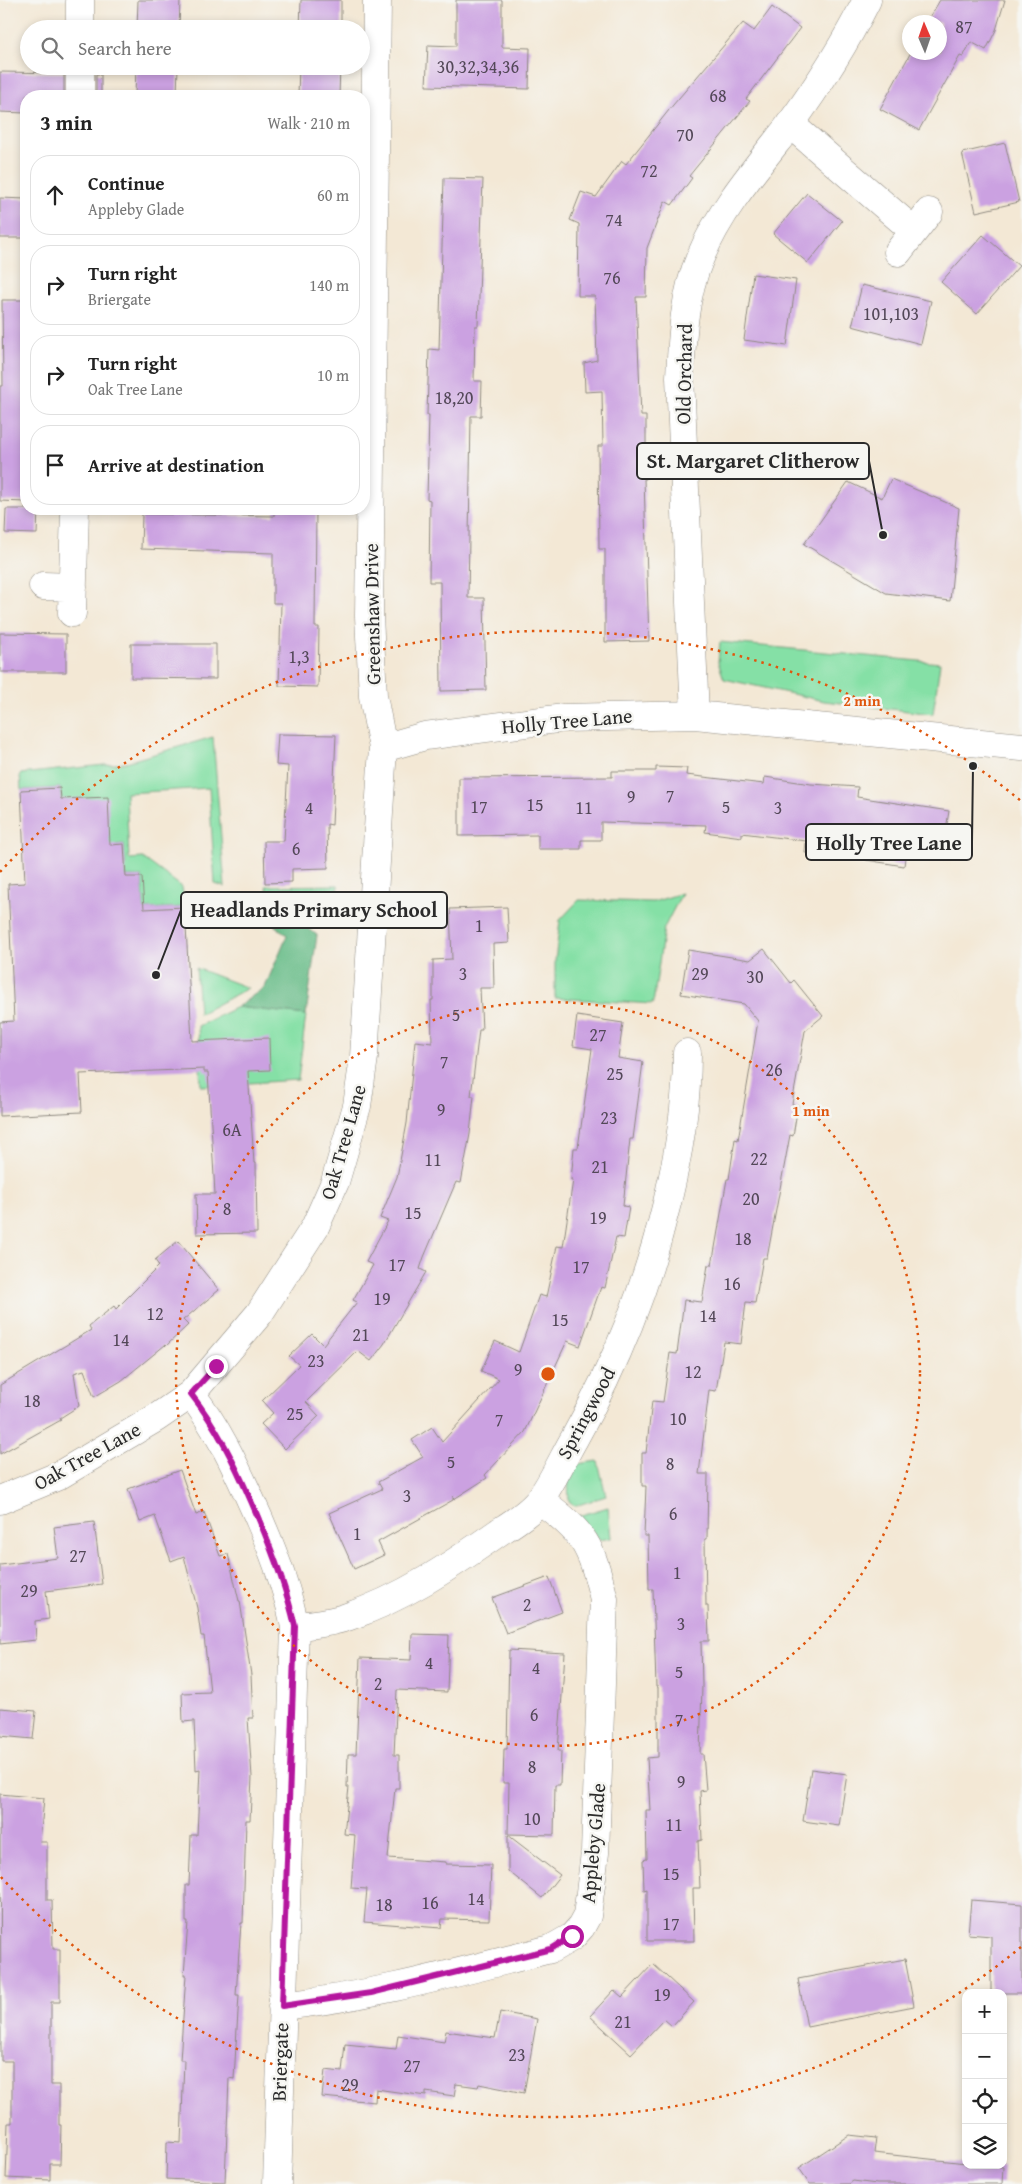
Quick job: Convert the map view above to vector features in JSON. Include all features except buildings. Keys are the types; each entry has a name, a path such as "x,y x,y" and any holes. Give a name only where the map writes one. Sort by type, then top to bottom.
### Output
{"street":[{"name":"Greenshaw Drive","path":"370,264 377,0"},
{"name":"Old Orchard","path":"694,715 680,377 682,334 689,292 700,258 728,204 790,124 848,38 867,0"},
{"path":"80,75 80,90"},
{"path":"790,124 922,222 898,252"},
{"path":"43,586 73,600 75,515"},
{"name":"Greenshaw Drive","path":"369,515 369,616 373,696 383,748"},
{"name":"Holly Tree Lane","path":"383,748 425,736 564,718 694,715 1022,747"},
{"name":"Oak Tree Lane","path":"0,1500 58,1476 156,1418 191,1394 259,1314 315,1226 335,1182 357,1106 364,1057 383,748"},
{"name":"Springwood","path":"295,1626 345,1618 386,1602 471,1553 540,1500 598,1395 620,1349 641,1295 659,1234 680,1148 687,1081 687,1053"},
{"name":"Briergate","path":"191,1394 209,1416 225,1444 266,1533 288,1592 295,1626 277,2184"},
{"name":"Appleby Glade","path":"282,2006 371,1993 551,1949 581,1928 587,1916 595,1853 604,1599 594,1559 584,1538 570,1523 540,1500"}],"green space":[{"path":"720,642 940,663 933,714 824,701 724,679 718,662"},
{"path":"213,737 225,887 215,884 209,788 126,793 129,859 143,858 182,887 185,907 144,909 142,877 126,877 124,844 110,845 61,799 60,788 21,790 20,774 123,763"},
{"path":"338,885 338,894 334,901 320,904 293,902 270,897 266,886"},
{"path":"682,893 664,928 653,1004 555,998 555,961 560,920 579,900 653,902"},
{"path":"300,923 317,935 306,1015 237,1007 265,987 287,935 274,925"},
{"path":"196,968 248,988 199,1014"},
{"path":"237,1007 306,1015 298,1080 201,1086 198,1026"},
{"path":"598,1461 606,1496 575,1506 569,1501 568,1481 577,1464"},
{"path":"608,1507 611,1538 600,1540 578,1516"}],"place":[{"name":"St. Margaret Clitherow","path":"883,535"},
{"name":"Holly Tree Lane","path":"973,766"},
{"name":"Headlands Primary School","path":"156,975"}],"route":[{"path":"216,1366 191,1394 209,1416 242,1480 273,1551 288,1592 295,1626 282,2006 329,2001 371,1993 551,1949 572,1936"}]}
